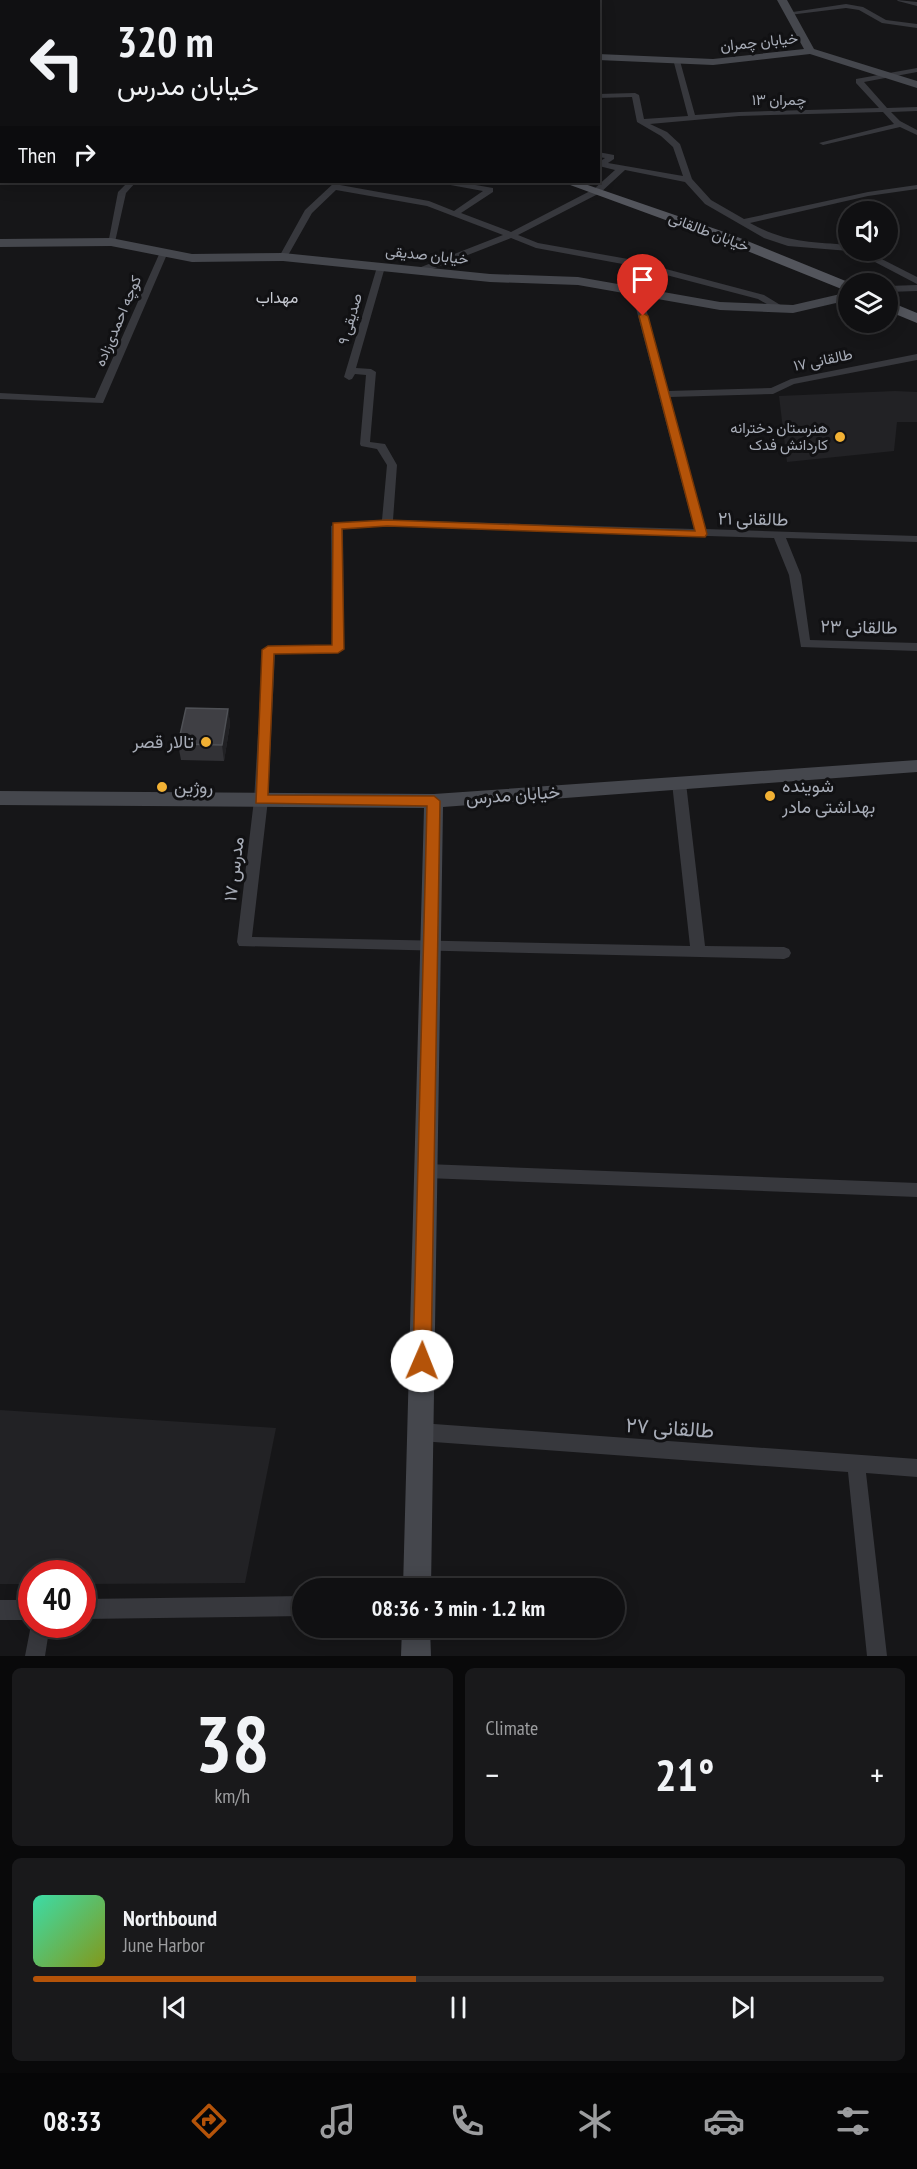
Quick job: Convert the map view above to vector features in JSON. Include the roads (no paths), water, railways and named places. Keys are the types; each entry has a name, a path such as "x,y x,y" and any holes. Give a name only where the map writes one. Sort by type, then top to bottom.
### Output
{"main road":[{"name":"خیابان طالقانی","path":"571,183 724,237 838,283"},
{"path":"898,310 917,319"}],"street":[{"path":"900,0 917,4"},
{"path":"810,51 787,4 861,8 885,22 917,26"},
{"name":"خیابان چمران","path":"600,57 713,62 810,51 890,74 917,85"},
{"path":"676,61 692,118"},
{"path":"917,70 859,81 900,125 917,133"},
{"path":"600,96 635,95 641,122 664,134 677,146 688,180 708,202 767,236 788,243 838,247"},
{"name":"چمران ۱۳","path":"641,122 917,109"},
{"path":"823,143 900,125"},
{"path":"600,154 611,157 602,165 688,180"},
{"path":"419,271 509,236 597,191 622,168"},
{"path":"111,242 122,192 131,183"},
{"path":"456,213 490,190 467,183"},
{"path":"283,257 308,212 336,184 395,196 456,213 509,236 565,252 628,262 761,297 779,308"},
{"path":"743,222 868,195 917,187"},
{"name":"خیابان صدیقی","path":"0,243 111,242 192,258 283,257 490,278 578,281 720,306 793,309 838,299"},
{"name":"کوچه احمدی‌زاده","path":"0,396 99,401 164,252"},
{"path":"878,261 917,281"},
{"name":"صدیقی ۹","path":"381,267 350,375 371,372 365,444 381,446 392,465 387,523"},
{"path":"898,289 917,288"},
{"path":"637,293 701,534"},
{"name":"طالقانی ۱۷","path":"664,394 773,391 791,382 917,357"},
{"name":"طالقانی ۲۱","path":"338,649 337,526 387,523 917,539"},
{"name":"طالقانی ۲۳","path":"779,536 795,576 805,644 917,646"},
{"name":"مدرس ۱۷","path":"338,649 268,650 261,800 244,942 430,946"},
{"name":"خیابان مدرس","path":"0,798 434,801 917,766"},
{"path":"679,783 698,951"},
{"path":"417,1578 434,801"},
{"path":"430,946 784,953"},
{"path":"426,1171 917,1190"},
{"name":"طالقانی ۲۷","path":"420,1432 917,1468"},
{"path":"856,1464 877,1656"},
{"path":"96,1609 292,1606"},
{"path":"0,1610 18,1610"},
{"path":"35,1656 38,1638"},
{"path":"416,1638 416,1656"}],"place":[{"name":"هنرستان دخترانه کاردانش فدک","path":"840,437"},
{"name":"تالار قصر","path":"206,742"},
{"name":"روژین","path":"162,787"},
{"name":"شوینده بهداشتی مادر","path":"770,796"}],"district":[{"name":"مهداب","path":"277,297"}]}
